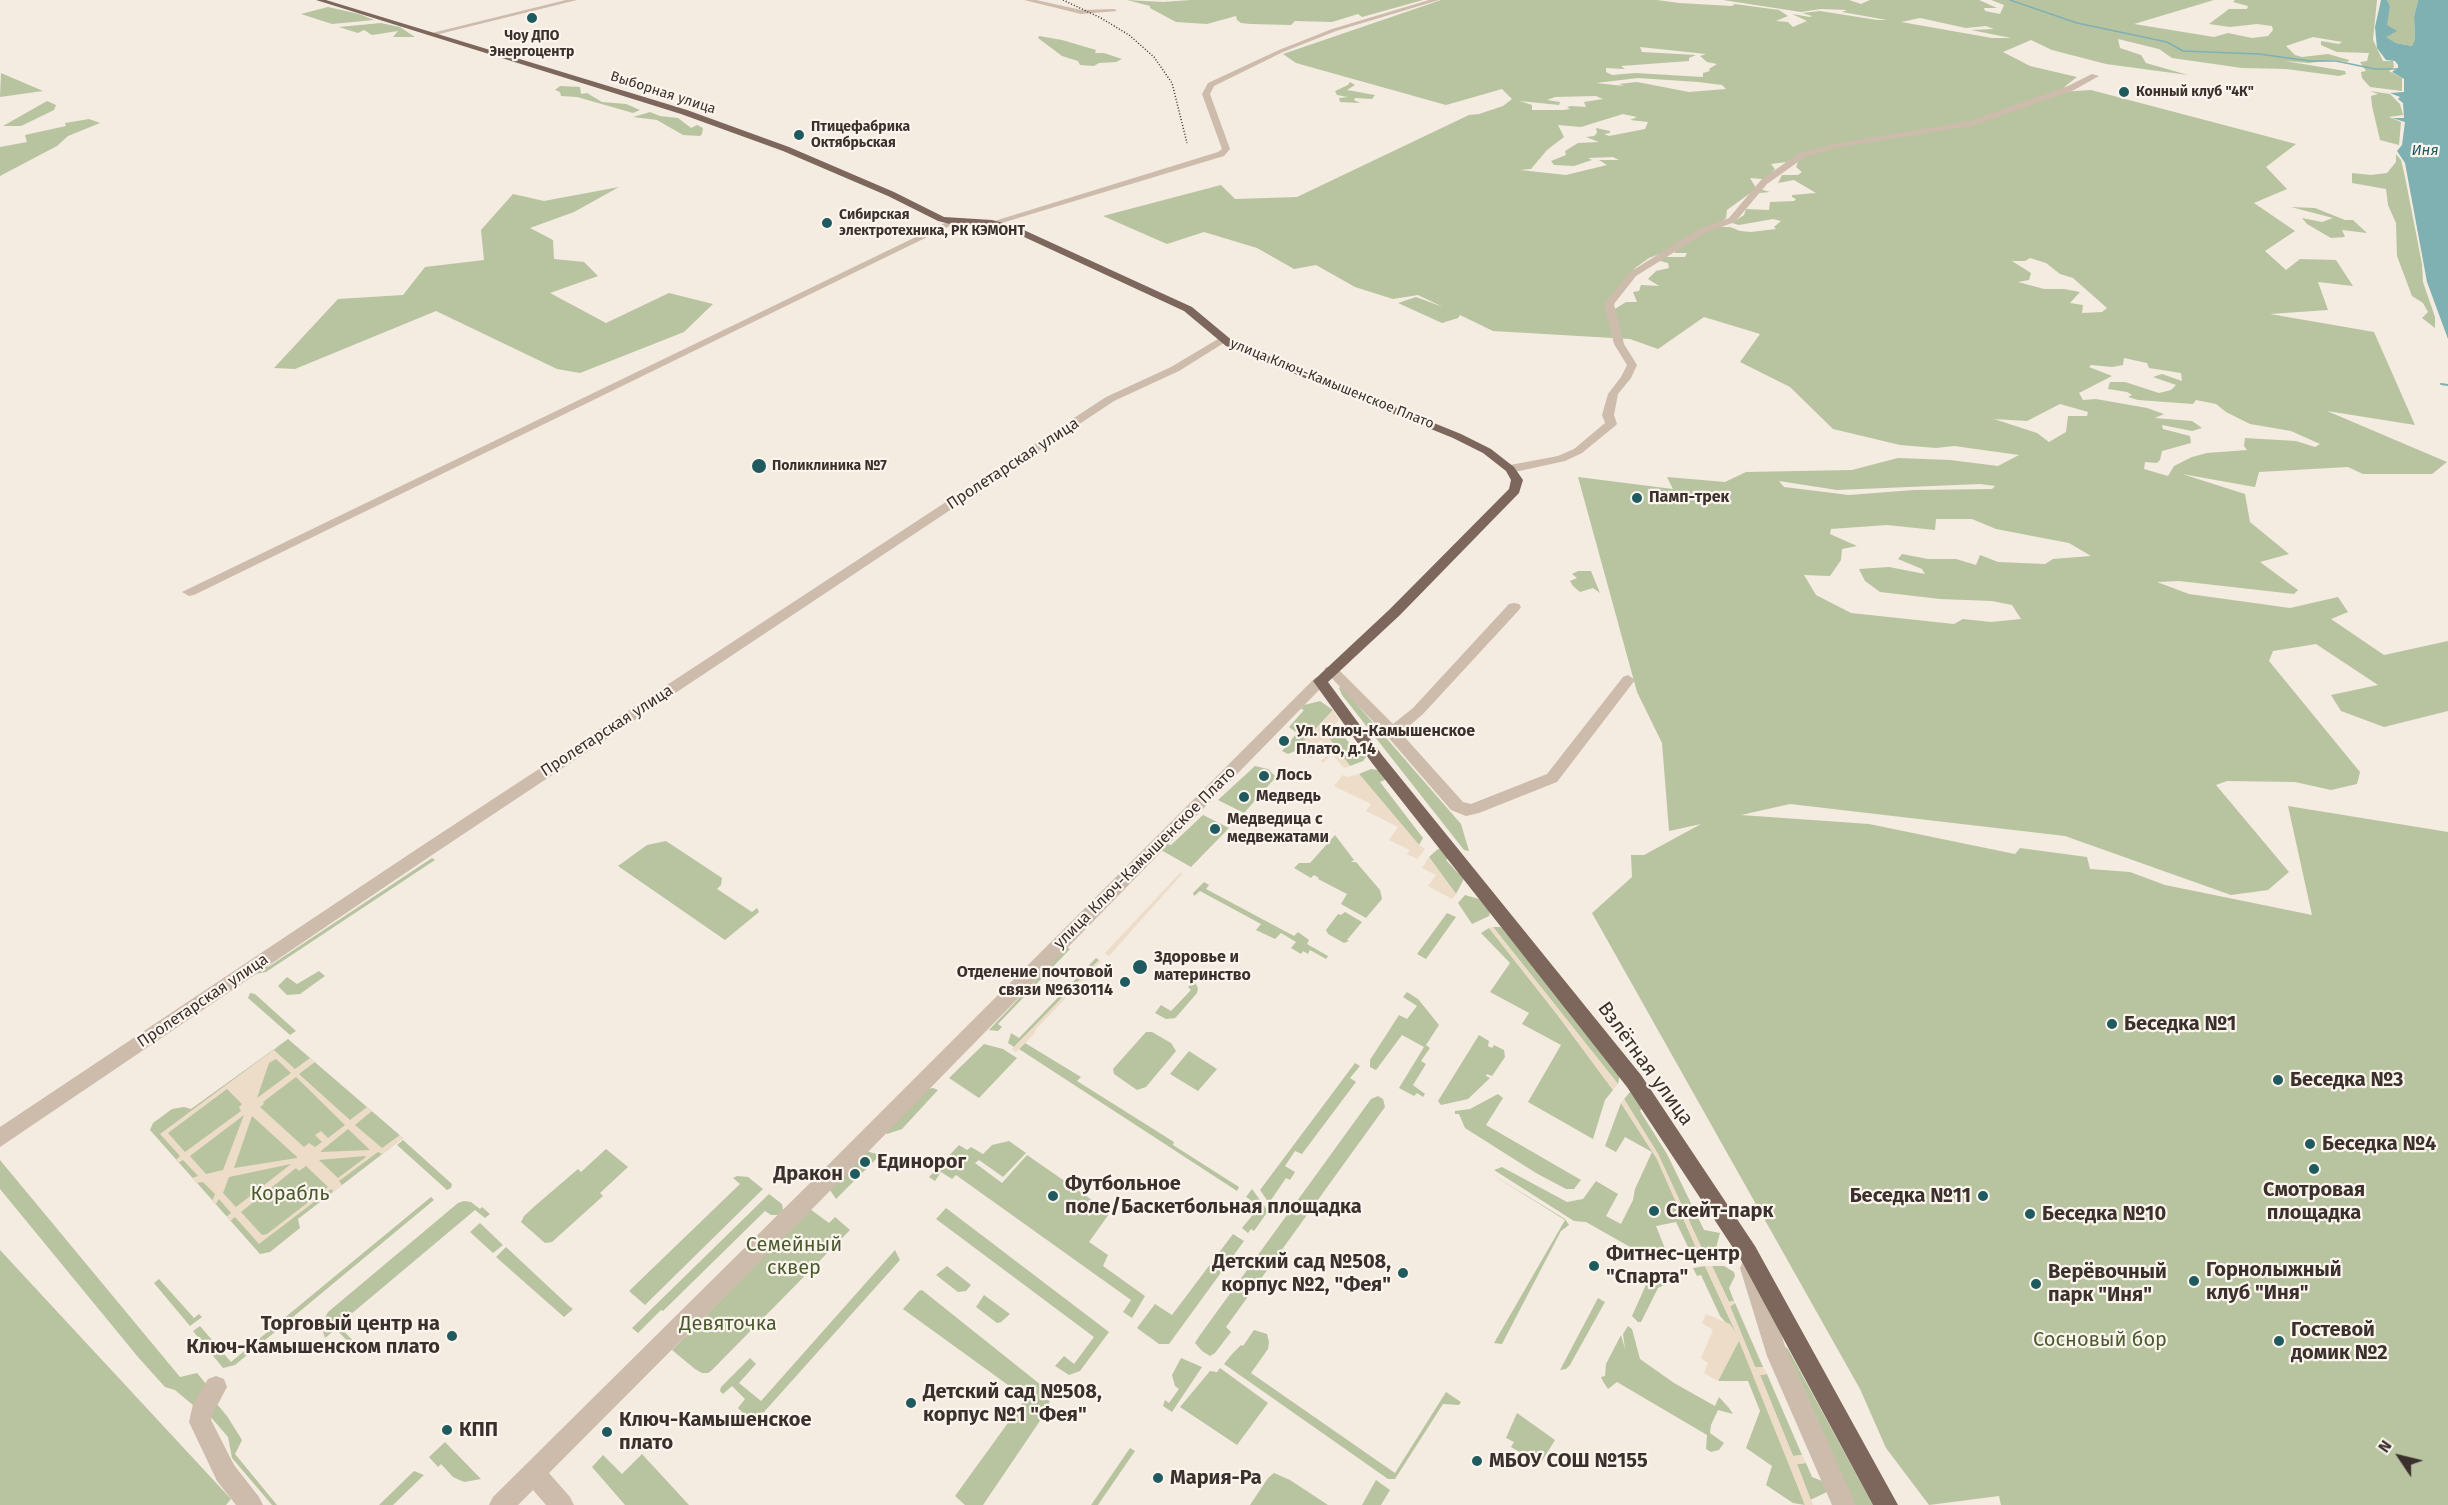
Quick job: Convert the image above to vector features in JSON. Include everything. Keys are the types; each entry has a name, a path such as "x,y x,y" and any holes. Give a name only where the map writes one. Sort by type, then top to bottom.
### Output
{"main road":[{"name":"Выборная улица","path":"319,0 714,123 786,149 890,193 933,216 954,222 992,223"},
{"name":"улица Ключ-Камышенское Плато","path":"992,223 1031,236 1188,309 1198,315 1223,339 1457,436 1487,451 1510,469 1517,480 1515,490 1395,612 1326,676"},
{"name":"Взлётная улица","path":"1326,676 1337,706 1475,884 1634,1081 1748,1253 1886,1505"}],"street":[{"path":"431,34 574,0"},
{"path":"1027,0 1081,12 1114,11"},
{"path":"992,223 1221,154 1226,148 1206,94 1211,85 1281,51 1334,30 1437,0"},
{"path":"1510,469 1561,459 1578,451 1611,424 1608,415 1614,394 1632,365 1619,344 1609,304 1633,274 1702,231 1732,220 1764,182 1802,155 1834,146 1972,123 2071,88 2095,76"},
{"path":"189,592 954,222"},
{"name":"Пролетарская улица","path":"0,1138 426,851 1110,399 1175,369 1223,339"},
{"path":"1392,732 1419,711 1514,607"},
{"path":"1326,676 1392,732 1458,807 1464,810 1473,809 1552,778 1628,680"},
{"name":"улица Ключ-Камышенское Плато","path":"501,1505 1326,676"},
{"path":"1300,700 1318,697 1337,706"},
{"path":"1748,1253 1751,1273 1775,1348 1844,1505"},
{"path":"216,1388 201,1412 200,1422 225,1473 251,1505"},
{"path":"534,1474 562,1505"}],"green space":[{"path":"1127,0 1163,2 1423,0 1362,17 1358,14 1332,22 1295,21 1291,25 1241,23 1236,16 1207,24 1176,22 1150,6"},
{"name":"Сосновый бор","path":"1441,0 1657,0 1732,6 1735,4 1779,10 1788,16 1776,21 1788,22 1793,27 1807,21 1792,14 1810,17 1812,16 1802,13 1820,11 1887,20 1842,12 1847,10 1821,9 1801,12 1723,0 1849,0 1861,4 1870,0 1979,0 1997,8 1984,8 1985,11 2000,14 2004,5 1991,0 2214,0 2134,24 2214,37 2228,33 2252,38 2268,36 2273,30 2272,26 2257,24 2230,27 2209,24 2229,9 2247,9 2248,6 2233,2 2235,0 2377,0 2373,40 2383,61 2393,61 2394,67 2389,71 2402,78 2402,91 2370,87 2362,78 2361,72 2366,71 2360,62 2367,61 2369,53 2337,52 2321,45 2321,41 2339,44 2342,42 2313,37 2286,46 2295,55 2302,57 2328,54 2349,60 2348,62 2285,61 2345,71 2346,74 2339,76 2286,69 2242,68 2172,58 2159,49 2118,39 2120,48 2141,55 2146,63 2188,75 2106,64 2052,50 2031,40 2003,52 2030,66 2077,77 2058,92 2091,90 2296,144 2266,167 2287,189 2254,203 2295,231 2265,251 2286,270 2300,259 2336,260 2353,286 2318,282 2328,310 2270,314 2374,332 2415,425 2327,411 2447,462 2432,474 2363,474 2348,467 2259,472 2255,487 2182,474 2245,494 2250,522 2289,554 2260,562 2298,590 2294,594 2179,581 2157,582 2189,594 2290,608 2338,597 2348,612 2331,619 2384,655 2448,641 2448,711 2384,727 2341,711 2331,695 2378,685 2316,644 2273,651 2269,661 2360,772 2357,784 2331,790 2295,782 2227,781 2216,785 2289,872 2268,890 2231,895 2065,836 1790,804 1741,815 1869,824 2015,854 2020,848 2087,857 2090,869 2130,872 2165,885 2312,915 2288,806 2448,832 2448,1505 2001,1505 1999,1496 1929,1505 1886,1448 1860,1389 1592,913 1632,877 1631,855 1644,855 1701,824 1669,831 1662,743 1637,692 1578,477 1673,489 1667,477 1725,482 1746,472 1852,470 1898,458 1950,460 1998,466 2019,455 1954,446 1936,448 1900,445 1833,429 1790,387 1740,362 1760,334 1704,317 1658,349 1630,339 1493,331 1460,315 1458,318 1442,323 1398,303 1416,297 1443,307 1418,295 1393,299 1355,287 1316,265 1294,269 1257,248 1204,232 1167,244 1103,216 1221,185 1235,199 1297,197 1469,115 1503,106 1512,99 1502,89 1446,105 1296,63 1283,54","holes":["1920,18 1966,28 1986,26 1994,29 1971,30 2011,38 1992,38 1901,22","1640,47 1706,54 1700,56 1707,62 1717,64 1709,69 1710,71 1703,73 1703,77 1635,73 1612,75 1606,72 1606,68 1625,69 1621,66 1689,61 1689,58 1696,55 1642,52","1638,78 1698,82 1722,85 1726,89 1689,92 1637,82 1619,84 1624,86 1596,83","1596,96 1603,99 1584,102 1586,107 1571,106 1567,107 1570,109 1563,110 1532,110 1532,105 1520,101 1559,105 1560,102 1547,100 1555,97","1623,114 1637,117 1630,120 1648,122 1645,129 1609,136 1604,134 1610,131 1596,128 1597,133 1594,136 1586,137 1599,142 1578,143 1565,151 1566,155 1551,161 1554,165 1574,166 1592,160 1588,158 1613,157 1619,160 1599,160 1607,165 1566,175 1520,170 1531,169 1547,150 1564,137 1558,125 1581,127","1794,161 1798,162 1796,167 1802,172 1798,175 1782,175 1778,183 1794,180 1816,193 1792,195 1796,199 1794,201 1770,202 1769,210 1746,209 1744,215 1732,223 1739,225 1773,219 1781,221 1774,227 1776,229 1751,232 1730,227 1716,227 1726,218 1727,210 1749,194 1770,192 1756,188 1750,178 1762,179 1764,182 1775,169 1771,164","1673,249 1675,253 1687,253 1685,257 1654,257 1656,260 1668,263 1669,268 1656,271 1648,279 1659,286 1641,285 1639,291 1633,292 1637,302 1626,302 1615,309 1606,307 1635,268 1649,258","2030,258 2046,263 2060,274 2073,278 2107,308 2102,312 2082,313 2083,305 2070,303 2080,292 2044,289 2018,282 2029,280 2031,273 2012,261 2025,261","2124,358 2147,363 2149,368 2181,373 2182,381 2162,374 2153,377 2176,385 2171,390 2159,393 2125,382 2110,382 2108,389 2127,392 2132,395 2128,397 2138,400 2193,404 2196,400 2216,404 2226,412 2250,424 2291,431 2320,444 2315,447 2296,441 2245,438 2244,446 2247,450 2207,453 2192,457 2174,466 2168,476 2144,469 2145,462 2157,463 2162,451 2191,443 2190,436 2163,429 2162,425 2192,431 2202,428 2192,421 2155,418 2164,414 2147,408 2096,399 2083,400 2079,393 2112,376 2089,367 2091,365 2112,367 2123,365","2060,404 2088,412 2087,416 2068,416 2066,432 2049,442 2037,433 1994,419 2027,421","1779,481 1837,490 1980,484 1995,486 1992,489 1914,490 1849,495 1784,487","1936,519 1972,519 1996,529 2069,543 2091,556 2053,559 2045,564 1998,562 1980,555 1976,565 1956,559 1928,559 1902,554 1898,559 1922,569 1925,574 1889,567 1859,569 1865,581 1880,592 1940,599 1992,601 2012,605 2021,619 1991,622 1963,619 1954,624 1851,613 1816,595 1804,575 1830,576 1841,560 1842,549 1857,546 1830,534 1831,529 1887,525 1935,530"]},
{"path":"2387,0 2418,0 2414,17 2415,39 2412,46 2396,43 2385,37 2391,29 2386,24 2390,6"},
{"path":"328,7 374,20 332,24 301,14"},
{"path":"381,23 400,27 415,37 393,37 398,31 372,35 364,30 358,33 339,27"},
{"path":"1039,36 1062,40 1096,50 1095,53 1104,53 1122,59 1094,66 1080,65 1078,61 1062,56 1038,38"},
{"path":"1,73 43,91 0,97"},
{"path":"1350,82 1355,85 1347,90 1375,95 1372,99 1355,98 1354,100 1360,103 1340,102 1339,98 1348,97 1337,95 1335,91"},
{"path":"560,86 580,87 581,94 587,93 602,102 626,104 640,110 633,113 577,97 561,96 560,92 555,90"},
{"path":"2370,91 2390,94 2400,104 2403,115 2389,117 2401,122 2399,145 2380,140 2371,96 2378,94"},
{"path":"47,101 56,105 54,110 21,126 3,126"},
{"path":"650,112 660,116 678,118 691,128 697,125 703,128 702,134 700,136 683,135 657,120 633,117"},
{"path":"89,119 100,123 68,136 57,146 0,176 0,147 27,142 25,135 66,126 65,123"},
{"path":"2396,154 2401,160 2405,177 2422,264 2423,282 2435,317 2435,328 2422,318 2428,312 2423,303 2412,296 2397,256 2396,223 2388,205 2386,189 2352,183 2352,173 2371,175 2387,173 2396,162"},
{"path":"619,187 574,212 530,228 553,240 554,259 584,262 598,276 550,293 606,323 669,293 713,304 684,332 580,373 557,369 436,311 295,369 274,368 338,299 403,295 425,267 484,260 481,230 513,194 544,201"},
{"path":"2291,207 2315,208 2345,220 2353,220 2367,233 2342,230 2345,237 2331,238 2307,224 2302,218 2322,222 2333,218"},
{"path":"1578,571 1591,571 1600,593 1593,588 1580,592 1573,586 1570,581 1577,578 1572,574"},
{"path":"1341,686 1461,824 1469,851 1464,850 1342,695 1339,688"},
{"path":"1320,701 1333,710 1295,751 1288,754 1282,751 1297,733 1289,727 1304,710 1301,709 1304,705"},
{"path":"1334,725 1357,752 1363,750 1366,757 1363,761 1350,766 1325,733"},
{"path":"1255,766 1268,769 1276,777 1244,813 1218,800"},
{"path":"1371,769 1378,770 1387,779 1380,782 1423,838 1419,845 1359,774"},
{"path":"1203,815 1229,828 1191,867 1161,850 1167,844 1171,845"},
{"path":"1335,835 1354,860 1351,862 1356,862 1380,890 1382,899 1366,918 1341,904 1347,894 1314,875 1311,878 1294,868 1299,863 1310,863"},
{"path":"666,841 722,878 721,885 717,889 752,912 757,908 759,912 725,940 618,866 647,845"},
{"path":"1438,849 1446,849 1453,855 1446,860 1458,873 1467,873 1456,894 1429,857"},
{"path":"432,858 435,860 266,972 255,974 261,962 268,967"},
{"path":"1204,882 1209,885 1206,889 1294,936 1298,932 1309,940 1307,944 1328,956 1326,959 1310,950 1308,954 1303,951 1301,954 1291,948 1296,942 1281,933 1275,939 1256,930 1261,924 1200,891 1194,896 1193,893"},
{"path":"1465,895 1479,899 1490,912 1489,916 1472,924 1458,903"},
{"path":"1345,912 1362,922 1347,940 1349,941 1344,943 1328,934 1326,930 1338,914"},
{"path":"1447,913 1456,917 1426,959 1417,954"},
{"path":"1493,927 1501,927 1620,1073 1618,1084"},
{"path":"1489,928 1613,1090 1605,1100 1593,1139 1528,1102 1561,1045 1522,1024 1529,1013 1490,992 1510,963 1481,933"},
{"path":"1067,947 1070,949 998,1024 1002,1027 998,1031 989,1030"},
{"path":"1096,958 1099,960 1014,1047 1008,1043 1011,1033 1019,1038"},
{"path":"319,971 325,976 300,994 287,995 278,986 287,977 297,984"},
{"path":"1194,981 1198,988 1197,993 1175,1018 1166,1019 1155,1013 1161,1005 1171,1011 1191,990 1188,987"},
{"path":"1407,992 1418,999 1439,1025 1426,1045 1430,1048 1421,1061 1426,1064 1413,1085 1425,1094 1423,1097 1417,1093 1414,1096 1399,1088 1424,1047 1402,1035 1376,1070 1370,1067 1370,1060 1399,1015 1407,1019 1417,1006 1403,997"},
{"path":"250,993 255,994 296,1031 290,1035 248,998"},
{"path":"1146,1032 1152,1032 1171,1043 1176,1051 1146,1087 1137,1090 1114,1074 1113,1069"},
{"path":"1479,1035 1489,1041 1488,1046 1492,1048 1494,1045 1504,1050 1505,1057 1492,1076 1487,1074 1486,1076 1490,1078 1468,1099 1441,1105 1438,1101"},
{"name":"Корабль","path":"288,1039 403,1138 298,1219 300,1228 270,1252 260,1254 150,1130 153,1123 172,1109 184,1107 191,1109"},
{"path":"1025,1043 1081,1077 1077,1081 1174,1142 1173,1145 1239,1187 1237,1191 1019,1049"},
{"path":"984,1044 1003,1049 1017,1058 979,1098 949,1078"},
{"path":"1189,1051 1217,1069 1198,1091 1170,1074"},
{"path":"1355,1063 1360,1066 1350,1078 1356,1082 1302,1154 1295,1151 1285,1166 1295,1172 1290,1180 1286,1178 1269,1203 1260,1190"},
{"path":"933,1088 938,1090 902,1129 887,1134 885,1132 924,1090"},
{"path":"1630,1092 1646,1102 1640,1111 1667,1154 1704,1230 1720,1233 1716,1248 1712,1251 1703,1251 1658,1154 1624,1099"},
{"path":"1498,1094 1503,1098 1486,1125 1581,1180 1574,1189 1566,1189 1536,1173 1465,1128 1459,1114 1455,1114 1455,1111 1470,1109"},
{"path":"1378,1096 1383,1099 1385,1107 1226,1327 1231,1332 1215,1353 1210,1356 1202,1351 1195,1343 1200,1335 1371,1099"},
{"path":"1621,1103 1657,1159 1698,1252 1691,1253 1676,1222 1656,1226 1666,1251 1646,1256 1586,1222 1574,1221 1494,1170 1502,1167 1567,1202 1583,1199 1596,1181 1618,1194 1606,1216 1621,1224 1652,1152 1625,1137 1616,1152 1605,1146"},
{"path":"403,1140 452,1184 451,1188 447,1190 397,1145"},
{"path":"1009,1141 1026,1153 1003,1177 979,1160 975,1163 1002,1183 1027,1155 1105,1209 1109,1214 1089,1242 1108,1255 1103,1266 1145,1296 1132,1318 1123,1312 1131,1300 956,1175 952,1179 941,1172 935,1181 929,1177 959,1145 967,1150 971,1147 983,1154 992,1145"},
{"path":"606,1149 628,1167 600,1193 603,1196 552,1242 545,1243 521,1222 524,1216 578,1169 581,1172"},
{"path":"866,1151 880,1155 836,1199 830,1190"},
{"path":"0,1160 180,1377 197,1373 207,1385 194,1406 175,1390 165,1387 138,1357 0,1189"},
{"path":"1488,1172 1565,1219 1569,1225 1561,1231 1502,1344 1494,1343 1565,1220"},
{"path":"748,1177 763,1189 645,1305 629,1291 740,1184 733,1178"},
{"path":"1252,1189 1268,1211 1254,1231 1251,1229 1248,1233 1242,1228 1260,1206 1246,1197"},
{"path":"769,1194 782,1204 783,1210 778,1215 771,1215 765,1211 638,1333 632,1328"},
{"path":"431,1197 434,1200 235,1365 223,1368 193,1331 200,1326 231,1362"},
{"path":"471,1202 480,1209 482,1207 490,1214 485,1218 475,1210 338,1325 355,1343 352,1346 336,1329 325,1338 321,1325 328,1312 458,1203"},
{"path":"946,1208 1109,1332 1080,1371 1069,1375 1055,1366 1064,1356 1074,1364 1094,1337 936,1219"},
{"path":"810,1209 829,1223 835,1217 850,1230 708,1373 695,1369 672,1350"},
{"path":"480,1223 503,1245 493,1253 470,1232"},
{"path":"1233,1234 1244,1241 1169,1344 1159,1344 1137,1328 1155,1304 1172,1315"},
{"path":"506,1247 573,1309 564,1317 496,1257"},
{"path":"0,1250 231,1499 226,1505 0,1505"},
{"path":"895,1250 900,1260 764,1412 746,1416 738,1408 745,1399 732,1386 723,1394 720,1391 721,1387 750,1358 756,1364 739,1383 761,1401"},
{"path":"947,1266 971,1285 966,1291 958,1292 936,1275"},
{"path":"1705,1266 1737,1335 1720,1316 1701,1275 1697,1276 1693,1268"},
{"path":"1712,1266 1724,1266 1734,1272 1735,1276 1729,1288 1734,1301 1729,1302"},
{"path":"1672,1272 1674,1280 1658,1288 1641,1322 1638,1322 1632,1316 1649,1278 1658,1273"},
{"path":"159,1279 194,1318 199,1314 202,1317 190,1326 154,1283"},
{"path":"922,1290 1046,1389 1050,1398 1048,1409 983,1505 965,1505 955,1496 1026,1398 903,1309"},
{"path":"984,1295 1010,1314 997,1323 976,1307"},
{"path":"1598,1298 1605,1302 1570,1365 1560,1370"},
{"path":"1735,1303 1763,1367 1755,1367 1730,1306"},
{"path":"1628,1326 1632,1329 1640,1359 1674,1383 1715,1406 1719,1397 1729,1408 1733,1414 1718,1410 1711,1425 1710,1433 1724,1443 1719,1450 1711,1452 1706,1449 1707,1435 1617,1382 1608,1389 1601,1377 1605,1376 1606,1364 1621,1335 1625,1349 1623,1334"},
{"path":"1254,1330 1267,1334 1269,1342 1268,1349 1251,1373 1395,1473 1446,1392 1461,1402 1459,1405 1443,1404 1395,1479 1388,1479 1224,1364 1241,1345 1243,1346"},
{"path":"1739,1340 1767,1405 1805,1505 1793,1503 1766,1485 1772,1466 1746,1448 1760,1411 1748,1381 1718,1381"},
{"path":"1783,1345 1788,1349 1873,1505 1855,1505 1791,1360 1778,1355"},
{"path":"1181,1358 1202,1367 1172,1412 1163,1406 1165,1400 1169,1403 1179,1389 1175,1386 1172,1375"},
{"path":"1220,1368 1268,1403 1237,1445 1180,1407 1210,1371 1217,1372"},
{"path":"1767,1374 1802,1455 1793,1456 1760,1375"},
{"path":"216,1403 242,1440 235,1454 277,1505 272,1505 232,1458 228,1437 209,1415"},
{"path":"1517,1413 1555,1440 1540,1464 1511,1447 1514,1442 1506,1438"},
{"path":"445,1442 481,1479 464,1482 453,1477 441,1464 438,1467 429,1457"},
{"path":"1130,1448 1135,1451 1098,1505 1091,1505"},
{"path":"642,1454 689,1505 625,1505 592,1467 603,1455 622,1474"},
{"path":"1806,1463 1812,1477 1827,1483 1827,1492 1810,1500 1797,1464"},
{"path":"414,1471 424,1475 393,1505 379,1505"},
{"path":"1274,1473 1290,1480 1328,1505 1250,1505"},
{"path":"1376,1480 1390,1490 1381,1505 1362,1505"}],"shaded area":[{"path":"1333,710 1339,720 1326,734 1350,766 1344,768 1332,754 1323,763 1321,761 1330,752 1321,740 1309,752 1314,755 1312,758 1295,751"},
{"path":"1359,774 1419,845 1425,849 1417,859 1407,854 1410,850 1389,840 1398,827 1366,811 1371,804 1334,786 1343,775 1348,777"},
{"path":"1429,857 1456,894 1452,899 1428,886 1436,875 1422,868"},
{"path":"1181,872 1182,874 1109,956 1105,953"},
{"path":"1493,927 1618,1084 1613,1090 1489,928"},
{"path":"1099,960 1101,961 1036,1029 1034,1034 1016,1052 1012,1049"},
{"path":"288,1039 274,1050 295,1069 310,1058 315,1062 299,1074 350,1120 367,1107 372,1111 355,1125 382,1148 400,1135 403,1138 382,1154 378,1152 339,1181 342,1185 329,1196 333,1191 331,1189 259,1244 235,1217 230,1221 226,1217 231,1213 219,1199 215,1205 212,1201 215,1194 203,1182 196,1183 192,1178 198,1176 183,1160 178,1163 176,1160 180,1156 160,1134","holes":["276,1059 291,1073 257,1098 269,1063","296,1077 345,1125 328,1138 321,1131 315,1135 322,1142 315,1147 309,1143 304,1147 260,1107 264,1104 263,1102","227,1089 242,1104 239,1107 241,1111 185,1152 168,1133","244,1115 223,1170 206,1174 190,1156","252,1116 297,1158 234,1168","348,1129 370,1150 321,1152","365,1156 366,1157 338,1178 319,1160","291,1164 236,1207 223,1193 229,1177","306,1166 328,1187 267,1234 262,1235 241,1212 296,1168 299,1171"]},
{"path":"1624,1099 1658,1154 1703,1251 1698,1252 1657,1159 1621,1103"},
{"path":"1705,1266 1712,1266 1729,1302 1734,1301 1735,1303 1730,1307 1755,1367 1763,1367 1767,1374 1760,1375 1793,1456 1802,1455 1806,1463 1797,1464 1813,1505 1805,1505 1739,1341 1718,1381 1704,1373 1708,1363 1701,1358 1713,1330 1702,1323 1706,1314 1730,1324 1737,1334"}],"water":[{"name":"Иня","path":"2381,0 2387,0 2390,6 2387,25 2397,31 2386,37 2396,43 2412,46 2415,39 2414,17 2418,0 2448,0 2448,339 2427,282 2405,163 2397,151 2402,145 2405,122 2392,118 2404,118 2403,103 2398,99 2400,97 2390,93 2404,92 2404,79 2392,72 2398,68 2395,61 2386,60 2377,48 2375,27"}],"waterway":[{"path":"2010,0 2077,23 2167,42 2183,51 2259,54 2310,61 2336,61 2375,69 2399,69"},
{"path":"2441,384 2448,385"}],"railway":[{"path":"1063,0 1101,18 1129,35 1154,57 1172,83 1187,143"}],"place":[{"name":"Чоу ДПО Энергоцентр","path":"532,18"},
{"name":"Конный клуб \"4К\"","path":"2124,92"},
{"name":"Птицефабрика Октябрьская","path":"799,135"},
{"name":"Сибирская электротехника, РК КЭМОНТ","path":"827,223"},
{"name":"Поликлиника №7","path":"759,466"},
{"name":"Памп-трек","path":"1637,498"},
{"name":"Ул. Ключ-Камышенское Плато, д.14","path":"1284,741"},
{"name":"Лось","path":"1264,776"},
{"name":"Медведь","path":"1244,797"},
{"name":"Медведица с медвежатами","path":"1215,829"},
{"name":"Здоровье и материнство","path":"1140,967"},
{"name":"Отделение почтовой связи №630114","path":"1125,982"},
{"name":"Беседка №1","path":"2112,1024"},
{"name":"Беседка №3","path":"2278,1080"},
{"name":"Беседка №4","path":"2310,1144"},
{"name":"Единорог","path":"865,1162"},
{"name":"Смотровая площадка","path":"2314,1169"},
{"name":"Дракон","path":"855,1174"},
{"name":"Футбольное поле/Баскетбольная площадка","path":"1053,1196"},
{"name":"Беседка №11","path":"1983,1196"},
{"name":"Скейт-парк","path":"1654,1211"},
{"name":"Беседка №10","path":"2030,1214"},
{"name":"Фитнес-центр \"Спарта\"","path":"1594,1266"},
{"name":"Детский сад №508, корпус №2, \"Фея\"","path":"1403,1273"},
{"name":"Горнолыжный клуб \"Иня\"","path":"2194,1281"},
{"name":"Верёвочный парк \"Иня\"","path":"2036,1284"},
{"name":"Торговый центр на Ключ-Камышенском плато","path":"452,1336"},
{"name":"Гостевой домик №2","path":"2279,1341"},
{"name":"Детский сад №508, корпус №1 \"Фея\"","path":"911,1403"},
{"name":"КПП","path":"447,1430"},
{"name":"Ключ-Камышенское плато","path":"607,1432"},
{"name":"МБОУ СОШ №155","path":"1477,1461"},
{"name":"Мария-Ра","path":"1158,1478"}],"park label":[{"name":"Семейный сквер","path":"794,1256"},
{"name":"Девяточка","path":"728,1324"}]}
